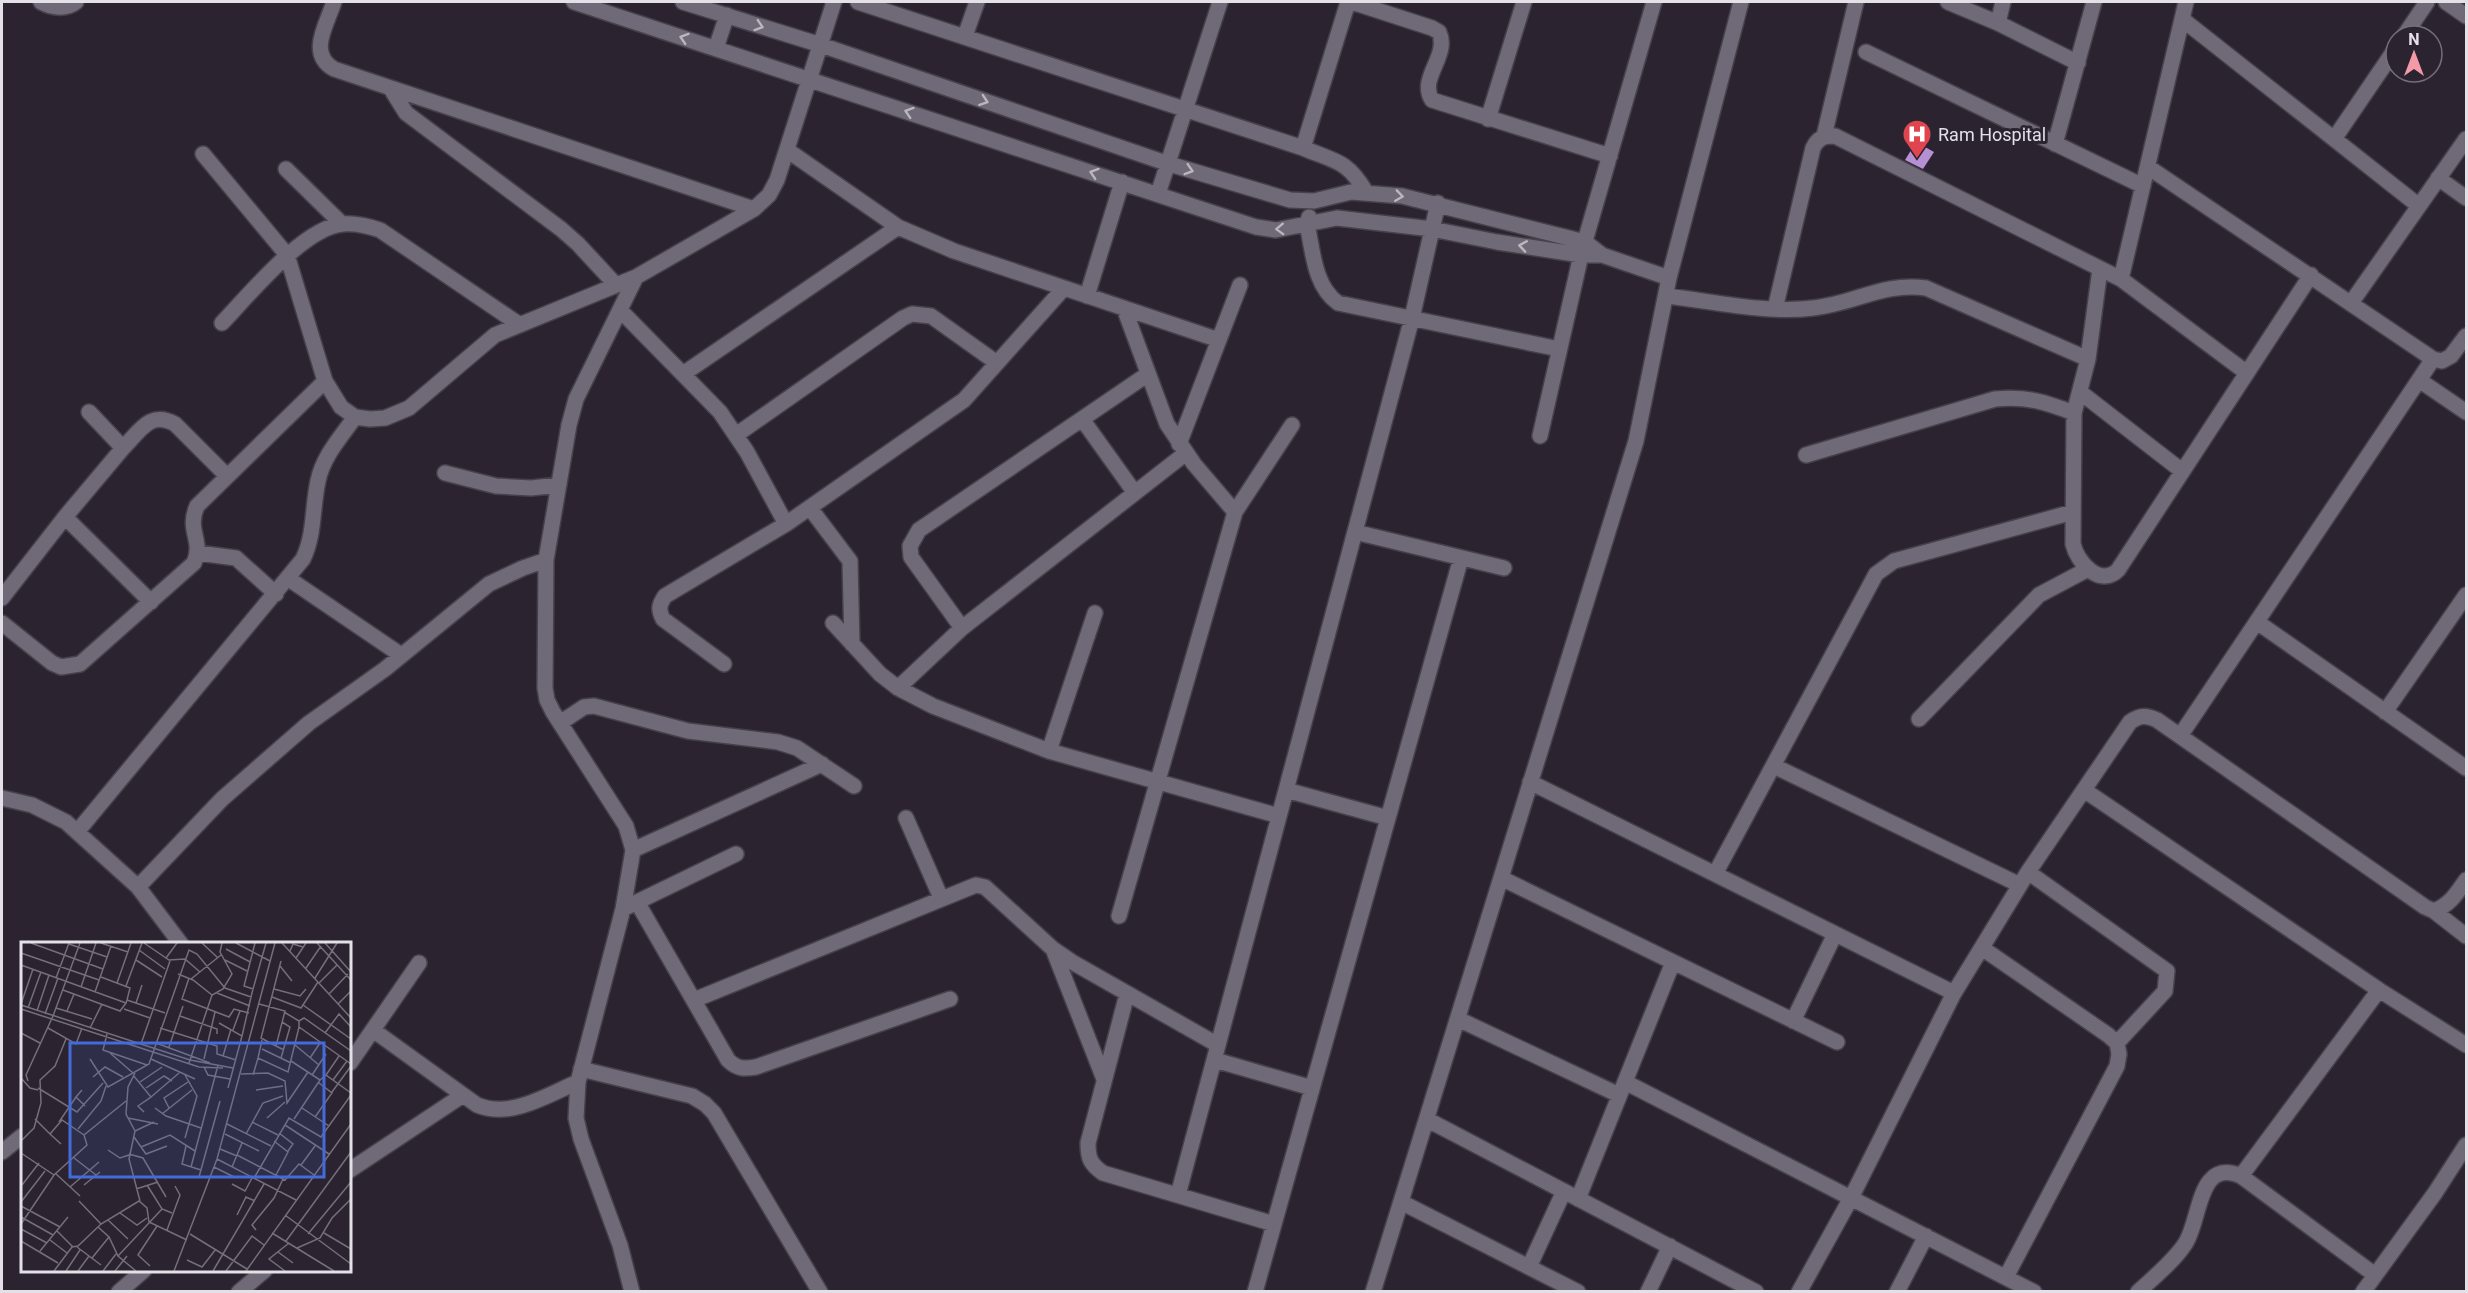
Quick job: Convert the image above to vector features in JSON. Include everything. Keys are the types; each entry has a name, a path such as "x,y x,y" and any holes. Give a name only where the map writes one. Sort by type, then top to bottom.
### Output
{"street":[{"path":"41,2 59,7 68,7 76,2"},
{"path":"334,2 320,44 319,55 325,64 754,209"},
{"path":"574,2 1256,226 1276,230 1337,218 1432,229 1497,242 1583,249"},
{"path":"203,154 287,255 325,381 341,407 355,417 385,418 409,408 495,335 636,277 754,209 769,195 777,180 834,2"},
{"path":"858,2 1303,148 1347,166 1366,192"},
{"path":"965,36 977,2"},
{"path":"1158,194 1166,163 1220,2"},
{"path":"1303,148 1350,2 1439,32 1443,46 1428,86 1428,93 1432,100 1441,105 1610,156"},
{"path":"1488,119 1524,2"},
{"path":"1540,436 1583,249 1654,2"},
{"path":"1373,1292 1636,441 1669,278 1741,2"},
{"path":"1824,136 1856,2"},
{"path":"1948,2 1998,23 2078,63"},
{"path":"1998,23 2003,2"},
{"path":"2055,144 2094,2"},
{"path":"2121,279 2186,2"},
{"path":"2412,24 2427,2"},
{"path":"2446,2 2466,16"},
{"path":"691,3 1166,163 1290,200 1314,201 1338,194 1366,192 1438,203 1669,278"},
{"path":"716,48 727,15"},
{"path":"2182,19 2419,206"},
{"path":"1866,52 2143,186"},
{"path":"2334,139 2384,66"},
{"path":"391,88 406,113 561,229 616,285"},
{"path":"1775,309 1813,148 1817,140 1824,136 1835,136 2121,279 2247,373"},
{"path":"2351,303 2466,139"},
{"path":"787,150 898,227 954,251 1219,340"},
{"path":"2148,167 2433,359 2442,361 2451,356 2466,336"},
{"path":"286,169 342,224"},
{"path":"2438,178 2466,198"},
{"path":"1087,296 1122,182"},
{"path":"1314,201 1307,224 1321,286 1338,303 1559,349"},
{"path":"1178,1195 1412,318 1438,203"},
{"path":"222,323 287,255 326,228 342,224 362,224 380,230 520,325"},
{"path":"683,374 898,227"},
{"path":"2100,269 2088,360 2074,413 2073,544 2075,555 2080,562 2104,577 2112,576 2118,570 2311,275"},
{"path":"632,1292 620,1245 581,1139 576,1118 579,1076 623,909 633,850 626,826 560,723 547,700 545,688 546,560 569,425 576,399 636,277"},
{"path":"898,688 962,628 1135,493 1183,448 1240,285"},
{"path":"1666,296 1792,310 1816,308 1883,289 1906,285 1926,288 2088,360"},
{"path":"724,664 663,619 659,611 659,604 665,596 786,524 947,414 964,400 1064,288"},
{"path":"1124,308 1167,424 1183,448 1235,512"},
{"path":"620,310 720,412 736,435 786,524"},
{"path":"736,435 903,318 912,314 931,316 997,363"},
{"path":"2180,736 2433,359"},
{"path":"962,628 911,557 910,546 913,538 919,530 1148,374"},
{"path":"2419,380 2466,412"},
{"path":"2,623 52,663 70,668 80,664 194,563 198,554 198,543 192,528 192,517 197,506 325,381"},
{"path":"2080,392 2182,471"},
{"path":"1806,455 1995,399 2015,397 2037,399 2074,413"},
{"path":"89,412 123,448"},
{"path":"78,832 289,579 303,559 309,546 321,468 355,417"},
{"path":"2,598 65,517 149,421 159,418 175,424 226,476"},
{"path":"1082,419 1135,493"},
{"path":"1119,916 1235,512 1292,425"},
{"path":"445,473 496,486 531,488 559,485"},
{"path":"810,508 850,561 852,644"},
{"path":"1715,874 1876,574 1894,561 2073,512"},
{"path":"65,517 151,602"},
{"path":"1355,532 1504,568"},
{"path":"198,554 227,555 236,558 276,594"},
{"path":"1255,1292 1461,558"},
{"path":"138,887 222,799 309,723 401,655 489,584 546,560"},
{"path":"1919,719 2039,595 2088,569"},
{"path":"289,579 401,655"},
{"path":"2385,712 2466,594"},
{"path":"1048,751 1095,613"},
{"path":"2257,622 2466,768"},
{"path":"833,623 880,674 898,688 933,706 1048,751 1280,816"},
{"path":"560,723 584,707 603,707 688,731 778,742 797,748 854,786"},
{"path":"1799,1292 1851,1198 1954,993 2024,878 2130,722 2139,716 2148,716 2157,720 2425,907 2434,911 2466,936"},
{"path":"633,850 822,765"},
{"path":"1774,766 2024,878 2167,970 2165,992 2117,1042"},
{"path":"1530,782 1954,993"},
{"path":"1286,790 1388,818"},
{"path":"2084,790 2379,990 2466,1045"},
{"path":"2,798 32,805 66,822 138,887 180,942"},
{"path":"906,818 941,898"},
{"path":"623,909 736,854"},
{"path":"1501,878 1837,1042"},
{"path":"2434,911 2452,900 2466,880"},
{"path":"694,1000 976,885 985,887 1053,949 1217,1053 1312,1088"},
{"path":"637,902 728,1060 733,1066 742,1069 756,1067 950,999"},
{"path":"1793,1021 1835,934"},
{"path":"1982,948 2117,1042 2119,1054 2117,1066 2006,1277"},
{"path":"1053,949 1104,1079"},
{"path":"1578,1199 1672,962"},
{"path":"351,1062 418,963"},
{"path":"2241,1176 2379,990"},
{"path":"1127,994 1088,1143 1091,1165 1103,1173 1274,1224"},
{"path":"1458,1020 1622,1088 1851,1198 2034,1292"},
{"path":"373,1030 477,1105 499,1111 513,1108 579,1076 692,1096 705,1104 724,1130 820,1292"},
{"path":"351,1169 463,1095"},
{"path":"1428,1120 1756,1292"},
{"path":"2,1152 21,1137"},
{"path":"2363,1292 2466,1145"},
{"path":"2138,1292 2186,1243 2197,1208 2211,1179 2220,1172 2230,1171 2241,1176 2375,1275"},
{"path":"1529,1267 1564,1191"},
{"path":"1401,1202 1578,1292"},
{"path":"1898,1292 1926,1236"},
{"path":"1648,1292 1670,1246"},
{"path":"119,1292 142,1272"},
{"path":"239,1292 258,1273"}],"building":[{"path":"1916,142 1934,152 1923,169 1905,160"}],"place":[{"name":"Ram Hospital","path":"1917,160"}]}
